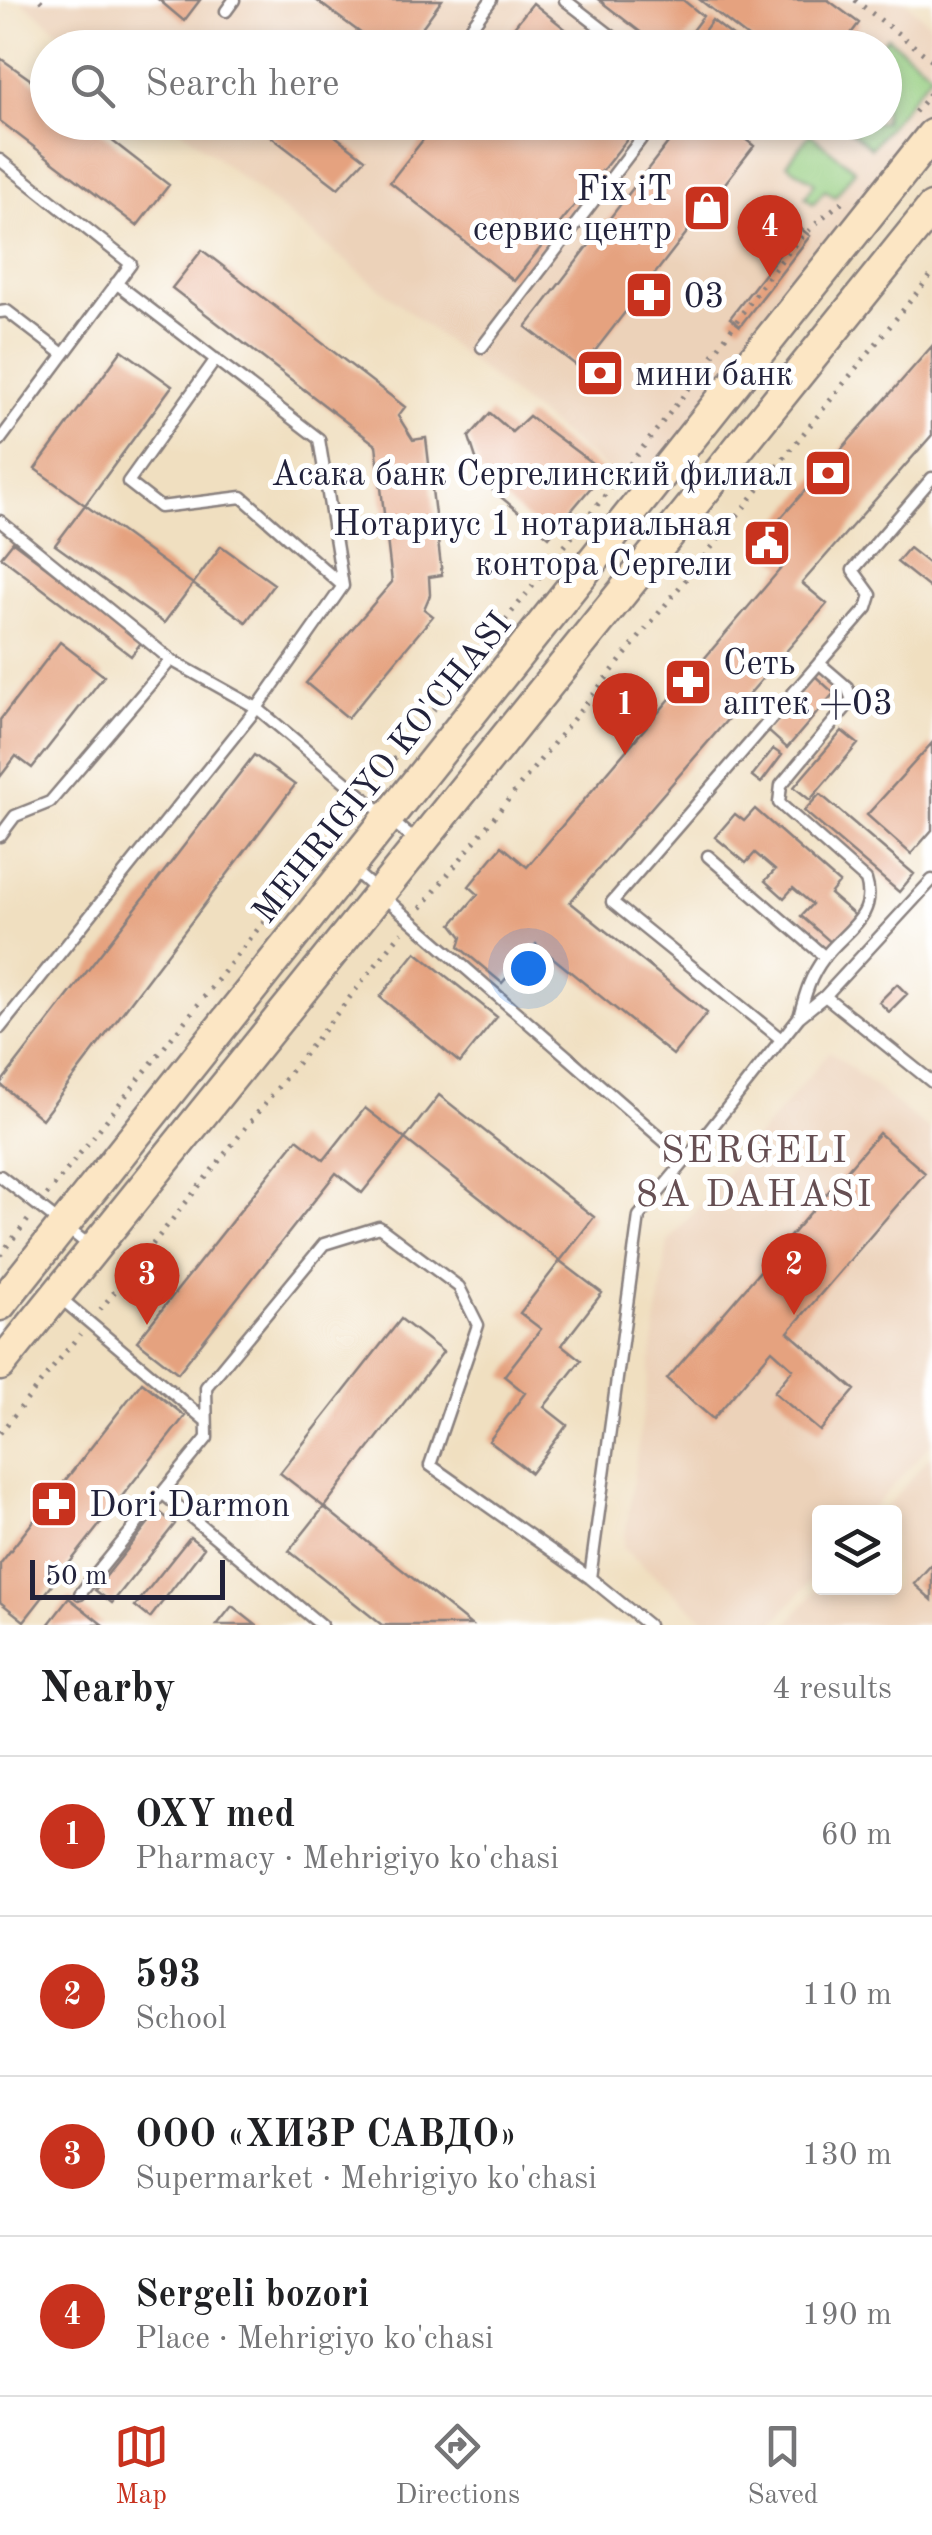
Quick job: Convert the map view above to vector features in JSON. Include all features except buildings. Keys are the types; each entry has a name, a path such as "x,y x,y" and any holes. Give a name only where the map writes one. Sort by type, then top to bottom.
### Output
{"main road":[{"name":"MEHRIGIYO KO'CHASI","path":"0,1305 350,867 921,127"},
{"path":"0,1365 932,208"}],"lane":[{"path":"226,11 234,0"},
{"path":"469,30 491,0"},
{"path":"565,0 604,30"},
{"path":"482,347 640,140"},
{"path":"0,160 131,264 0,440"},
{"path":"0,1028 257,708 343,586 318,439 116,283"},
{"path":"0,312 7,311 63,354"},
{"path":"216,359 128,482 160,506 242,496 343,586"},
{"path":"781,1039 612,902 871,602 853,570 932,478"},
{"path":"0,520 171,660 257,708 420,845"},
{"path":"0,836 16,816 50,802 171,660"},
{"path":"799,1016 808,984 824,957 868,912 872,898 866,880 778,802 781,786 852,700 847,686 819,663"},
{"path":"708,856 824,957"},
{"path":"350,867 686,1160"},
{"path":"590,1578 640,1216 799,1016 825,996 932,880"},
{"path":"919,896 932,906"},
{"path":"825,996 932,1081"},
{"path":"0,1176 94,1249"},
{"path":"80,1594 208,1438 206,1387 324,1244 379,1227 460,1287 478,1326 430,1465 590,1578 648,1625"},
{"path":"57,1295 206,1421"},
{"path":"162,1493 321,1625"}],"path":[{"path":"854,0 893,30"},
{"path":"902,37 932,60"},
{"path":"921,127 932,91"},
{"path":"0,1256 632,462 700,375 722,335 810,225 844,200"},
{"path":"0,1432 932,274"}],"shaded area":[{"path":"20,0 904,0 932,26 932,120 656,509 194,140 902,140 902,30 58,30"},
{"path":"830,1051 932,1132 932,1442 876,1505 812,1505 812,1579 772,1625 710,1625 623,1548 668,1242"},
{"path":"932,1454 932,1625 787,1625 812,1595 902,1595 902,1505 888,1505"}],"green space":[{"path":"902,49 932,73 902,110"},
{"path":"805,140 818,140 855,170 835,197 825,190 813,204 805,197 815,183 787,164"},
{"path":"861,140 878,140 871,148"}],"place":[{"name":"Fix iT сервис центр","path":"707,208"},
{"name":"Sergeli bozori","path":"770,277"},
{"name":"03","path":"649,295"},
{"name":"мини банк","path":"600,373"},
{"name":"Асака банк Сергелинский филиал","path":"828,473"},
{"name":"Нотариус 1 нотариальная контора Сергели","path":"767,543"},
{"name":"Сеть аптек +03","path":"688,682"},
{"name":"OXY med","path":"625,755"},
{"name":"593","path":"794,1315"},
{"name":"ООО «ХИЗР САВДО»","path":"147,1325"},
{"name":"Dori Darmon","path":"54,1504"}],"district":[{"name":"SERGELI 8A DAHASI","path":"755,1171"}]}
